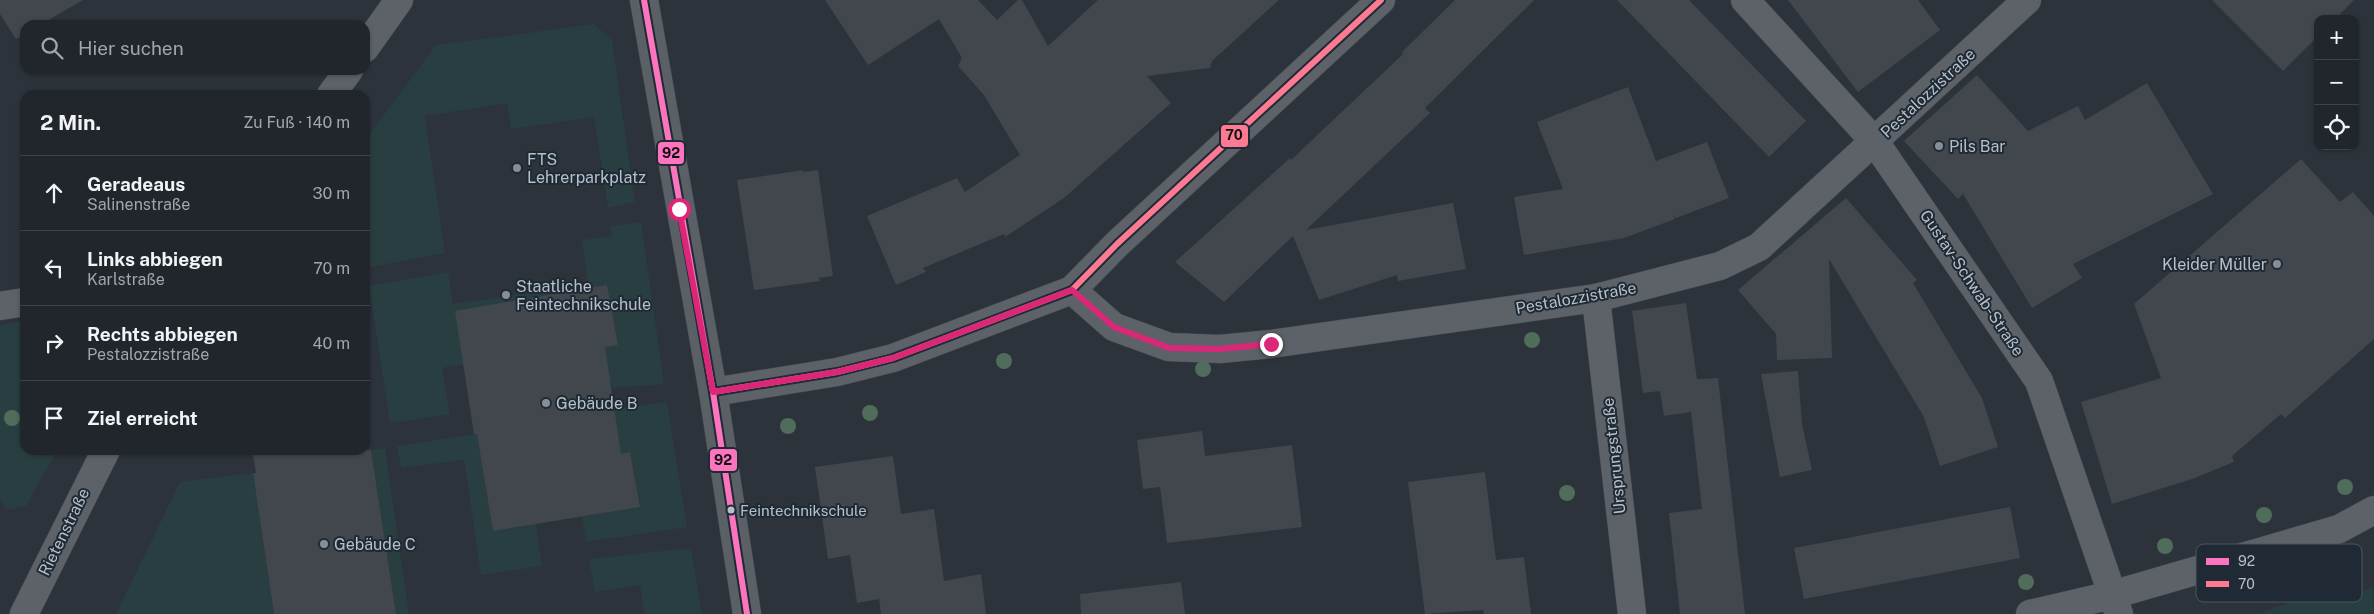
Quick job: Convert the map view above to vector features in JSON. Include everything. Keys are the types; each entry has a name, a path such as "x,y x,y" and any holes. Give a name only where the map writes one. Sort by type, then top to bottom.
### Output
{"street":[{"path":"370,41 399,0"},
{"path":"644,0 713,392 747,614"},
{"path":"713,392 837,372 893,358 1072,290 1117,244 1381,0"},
{"name":"Gustav-Schwab-Straße","path":"1745,0 1875,142 2039,381 2115,604"},
{"name":"Pestalozzistraße","path":"1072,290 1114,327 1169,348 1220,349 1271,344 1596,298 1720,266 1759,247 2027,0"},
{"path":"335,90 345,75"},
{"name":"Ursprungstraße","path":"1596,298 1632,614"},
{"path":"0,306 20,303"},
{"name":"Rietenstraße","path":"24,614 104,455"},
{"path":"2294,544 2339,529 2374,510"},
{"path":"2030,614 2115,604 2196,577"}],"green space":[{"path":"594,24 612,40 635,202 608,208 594,117 511,129 507,103 425,116 445,253 370,267 370,133 436,45"},
{"path":"641,222 664,384 612,388 611,381 608,382 602,347 618,345 607,285 464,364 442,368 450,414 390,423 370,286 448,272 453,304 588,284 582,240 612,236 610,226"},
{"path":"20,322 20,455 54,455 26,506 8,510 0,501 0,325"},
{"path":"667,402 687,527 586,542 582,517 640,506 630,452 620,454 613,412 616,412 615,409"},
{"path":"483,433 484,475 493,531 536,524 542,566 481,575 464,460 401,468 397,446"},
{"path":"385,448 409,614 396,614 371,450"},
{"path":"253,473 274,614 116,614 180,482"},
{"path":"691,548 702,614 644,614 640,585 595,592 589,559"},
{"path":"2373,587 2374,614 2259,614 2291,602 2362,602 2362,591"}],"building":[{"path":"0,0 83,0 49,20 20,20 20,37 16,39 0,14"},
{"path":"825,0 978,0 997,20 1018,0 1022,0 1048,46 1098,0 1279,0 1212,61 1210,68 1147,76 1171,103 1064,198 1005,237 1004,234 923,268 926,272 896,285 867,216 957,178 965,192 1020,155 984,95 958,66 962,58 939,19 868,65"},
{"path":"1455,0 1534,0 1425,108 1430,113 1306,230 1453,203 1466,269 1398,281 1397,275 1319,300 1293,236 1224,302 1175,262 1290,158 1291,160 1403,54 1402,52"},
{"path":"1617,0 1689,0 1806,121 1769,157"},
{"path":"1788,0 1918,0 1940,30 1858,92"},
{"path":"2212,0 2354,0 2339,15 2314,15 2314,40 2283,71"},
{"path":"1977,75 2028,131 2078,106 2085,120 2147,83 2213,194 2073,264 2082,278 2032,308 1963,194 1958,199 1904,141"},
{"path":"1628,87 1656,161 1707,142 1729,198 1676,218 1674,215 1675,219 1624,238 1524,255 1514,197 1563,189 1537,122"},
{"name":"Kleider Müller","path":"2301,159 2340,202 2353,192 2374,216 2374,339 2285,418 2281,414 2232,456 2234,462 2192,479 2112,504 2081,402 2161,378 2134,304"},
{"path":"803,170 803,172 818,170 833,276 819,278 820,281 754,290 737,180"},
{"path":"1846,198 1917,280 1913,283 1982,398 1998,447 1940,466 1924,417 1829,259 1832,358 1777,360 1776,334 1738,290"},
{"name":"Gebäude B","path":"607,285 618,345 605,347 621,454 630,452 640,507 493,531 477,434 474,434 455,311"},
{"path":"1686,303 1697,379 1718,378 1745,614 1680,614 1669,513 1702,509 1691,412 1664,416 1660,391 1643,393 1632,311"},
{"path":"1798,371 1802,424 1812,470 1780,477 1761,374"},
{"path":"1202,431 1205,456 1292,445 1302,527 1167,543 1160,487 1143,489 1137,440"},
{"name":"Gebäude C","path":"371,450 396,614 274,614 253,473 256,473 253,455 370,455"},
{"path":"893,456 901,514 934,509 944,581 981,574 986,614 881,614 879,599 857,603 850,555 828,559 815,467"},
{"path":"1485,472 1496,560 1524,557 1531,614 1484,614 1483,610 1425,614 1408,482"},
{"path":"2010,507 2020,558 1804,599 1794,548"},
{"path":"1181,582 1185,614 1081,614 1080,594"}],"transit line":[{"name":"92","path":"644,0 713,392 747,614"},
{"name":"70","path":"713,392 837,372 893,358 1072,290 1117,244 1381,0"}],"place":[{"name":"Pils Bar","path":"1939,146"},
{"name":"FTS Lehrerparkplatz","path":"517,168"},
{"name":"Kleider Müller","path":"2277,264"},
{"name":"Staatliche Feintechnikschule","path":"506,295"},
{"name":"Gebäude B","path":"546,403"},
{"name":"Feintechnikschule","path":"731,510"},
{"name":"Gebäude C","path":"324,544"}],"route":[{"path":"679,209 713,392 837,372 893,358 1072,290 1114,327 1169,348 1220,349 1271,344"}]}
